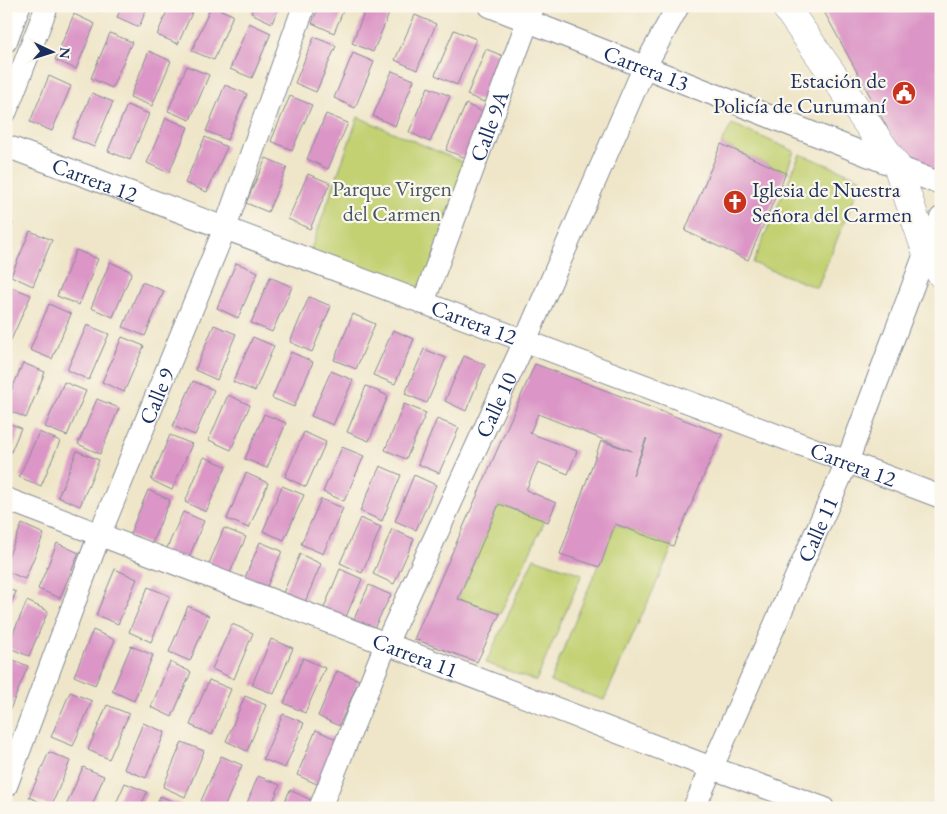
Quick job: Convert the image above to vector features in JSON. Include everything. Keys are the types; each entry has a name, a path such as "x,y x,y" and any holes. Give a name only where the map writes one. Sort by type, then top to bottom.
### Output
{"highway":[{"path":"785,7 898,168 926,250 941,274"}],"street":[{"path":"6,40 19,6"},
{"path":"6,111 47,6"},
{"name":"Calle 9","path":"6,786 99,536 225,228 304,6"},
{"name":"Carrera 13","path":"490,6 530,14 644,68 941,184"},
{"name":"Calle 10","path":"320,808 386,644 525,341 644,68 678,6"},
{"name":"Calle 9A","path":"423,303 530,14"},
{"name":"Carrera 12","path":"6,146 941,497"},
{"name":"Calle 11","path":"694,808 847,462 926,250 941,218"},
{"name":"Carrera 11","path":"6,500 712,768 823,808"}],"green space":[{"name":"Parque Virgen del Carmen","path":"358,117 469,165 420,294 310,252"},
{"path":"732,124 794,151 786,173 721,144"},
{"path":"800,154 862,179 817,288 753,263"},
{"path":"499,504 545,521 500,614 458,599"},
{"path":"615,524 673,546 604,700 550,682"},
{"path":"534,558 582,574 536,681 486,663"}],"building":[{"path":"90,6 102,6 100,11"},
{"path":"122,6 148,6 139,27 117,17"},
{"path":"169,6 195,6 178,44 157,35"},
{"path":"211,6 233,15 214,60 192,51"},
{"path":"254,6 279,6 272,23 251,13"},
{"path":"319,6 345,6 334,33 312,23"},
{"path":"367,6 392,7 373,52 352,43"},
{"name":"Estación de Policía de Curumaní","path":"821,6 932,6 941,23 941,176 906,162"},
{"path":"74,14 95,24 76,69 55,60"},
{"path":"415,15 436,24 417,70 395,60"},
{"path":"249,23 271,33 252,78 230,69"},
{"path":"454,30 476,39 457,85 435,75"},
{"path":"110,33 132,42 112,88 91,78"},
{"path":"314,37 336,46 316,92 295,83"},
{"path":"486,49 508,58 489,104 467,95"},
{"path":"149,51 171,61 152,106 130,97"},
{"path":"353,53 374,62 355,108 334,98"},
{"path":"187,66 209,75 190,120 168,111"},
{"path":"392,71 414,80 395,126 373,116"},
{"path":"49,76 71,86 52,131 30,122"},
{"path":"225,85 247,94 227,140 206,131"},
{"path":"428,87 450,96 430,142 409,132"},
{"path":"92,93 113,102 94,147 72,138"},
{"path":"290,96 312,105 292,150 271,141"},
{"path":"466,104 487,114 468,159 446,150"},
{"path":"127,105 149,114 130,160 108,151"},
{"path":"326,114 348,123 328,169 307,159"},
{"path":"166,118 188,127 169,173 147,163"},
{"path":"205,137 227,147 207,192 185,183"},
{"name":"Iglesia de Nuestra Señora del Carmen","path":"721,144 786,173 748,260 685,231"},
{"path":"266,158 287,167 268,212 246,203"},
{"path":"308,174 330,183 310,229 288,219"},
{"path":"6,220 13,223 6,239"},
{"path":"30,231 52,240 33,286 11,276"},
{"path":"76,250 98,259 79,305 57,296"},
{"path":"110,262 132,272 113,317 91,308"},
{"path":"236,263 258,272 238,318 217,308"},
{"path":"270,277 292,287 272,332 251,323"},
{"path":"142,282 164,291 145,336 123,327"},
{"path":"9,286 31,295 11,340 6,338 6,292"},
{"path":"309,297 331,306 312,352 290,342"},
{"path":"49,304 71,314 52,359 30,350"},
{"path":"353,314 375,324 356,369 334,360"},
{"path":"87,325 109,334 89,380 67,370"},
{"path":"214,325 236,334 217,380 195,370"},
{"path":"393,330 414,339 395,384 373,375"},
{"path":"122,337 144,346 124,392 102,382"},
{"path":"253,337 274,346 255,391 233,382"},
{"path":"424,349 446,358 427,403 405,394"},
{"path":"291,352 313,362 294,407 272,398"},
{"path":"464,356 485,365 466,411 445,401"},
{"path":"23,363 45,372 26,418 6,409 6,403"},
{"path":"535,364 722,434 673,546 615,524 600,567 560,554 601,441 632,451 538,414 530,433 577,451 568,474 538,462 526,490 556,503 548,522 499,504 458,599 500,614 477,662 414,639","holes":["646,438 647,439 633,475"]},
{"path":"331,371 353,380 333,425 311,416"},
{"path":"193,381 214,390 195,435 173,426"},
{"path":"64,382 86,391 67,436 45,427"},
{"path":"366,386 388,396 369,441 347,432"},
{"path":"228,395 250,405 231,450 209,440"},
{"path":"97,399 119,408 100,454 78,444"},
{"path":"404,404 426,413 406,459 385,450"},
{"path":"264,414 286,423 267,468 245,459"},
{"path":"437,419 459,428 439,473 418,464"},
{"path":"6,422 21,428 6,464"},
{"path":"39,432 60,441 41,486 19,477"},
{"path":"304,432 326,442 306,487 285,477"},
{"path":"170,435 192,444 172,490 151,480"},
{"path":"342,447 364,456 344,501 323,492"},
{"path":"77,451 99,460 80,506 58,497"},
{"path":"204,457 226,466 206,512 185,502"},
{"path":"380,466 401,475 382,521 360,511"},
{"path":"246,473 268,483 249,528 227,519"},
{"path":"414,475 436,485 416,530 395,521"},
{"path":"282,486 304,495 284,540 263,531"},
{"path":"148,490 170,500 151,545 129,536"},
{"path":"321,499 343,508 323,554 301,544"},
{"path":"183,512 204,521 185,567 163,557"},
{"path":"360,518 381,527 362,573 340,563"},
{"path":"6,519 12,521 6,534"},
{"path":"22,524 44,534 25,579 6,571 6,562"},
{"path":"224,528 246,537 226,582 205,573"},
{"path":"392,529 414,539 394,584 373,574"},
{"path":"260,542 282,551 263,596 241,587"},
{"path":"57,543 79,553 60,598 38,589"},
{"path":"300,554 321,564 302,609 280,600"},
{"path":"115,569 137,579 118,624 96,615"},
{"path":"340,569 362,579 343,624 321,615"},
{"path":"369,585 391,595 372,632 351,626"},
{"path":"148,587 170,596 151,642 129,632"},
{"path":"6,588 16,592 6,616"},
{"path":"27,601 48,611 29,656 7,647"},
{"path":"188,606 209,616 190,661 169,652"},
{"path":"232,624 253,633 234,679 212,669"},
{"path":"93,630 115,640 95,685 74,676"},
{"path":"271,639 293,648 274,694 252,685"},
{"path":"131,646 153,655 134,701 112,691"},
{"path":"6,657 28,666 9,712 6,710"},
{"path":"303,658 325,668 305,713 284,703"},
{"path":"170,662 191,672 172,717 151,707"},
{"path":"337,671 359,680 339,726 318,716"},
{"path":"209,680 231,689 212,735 190,725"},
{"path":"70,692 92,701 73,746 51,737"},
{"path":"245,696 266,705 247,751 226,741"},
{"path":"107,705 129,714 109,759 88,750"},
{"path":"283,714 304,723 285,768 263,759"},
{"path":"143,723 165,732 146,778 124,769"},
{"path":"316,730 338,740 319,785 297,775"},
{"path":"182,742 204,751 185,797 163,787"},
{"path":"49,752 70,761 51,807 29,797"},
{"path":"221,756 242,765 224,808 216,808 201,801"},
{"path":"83,767 104,776 91,808 65,808"},
{"path":"258,776 280,785 270,808 245,808"},
{"path":"125,783 147,792 140,808 114,808"},
{"path":"290,790 311,800 308,808 282,808"},
{"path":"160,796 182,805 181,808 155,808"}],"place":[{"name":"Estación de Policía de Curumaní","path":"904,93"},
{"name":"Iglesia de Nuestra Señora del Carmen","path":"735,202"}]}
